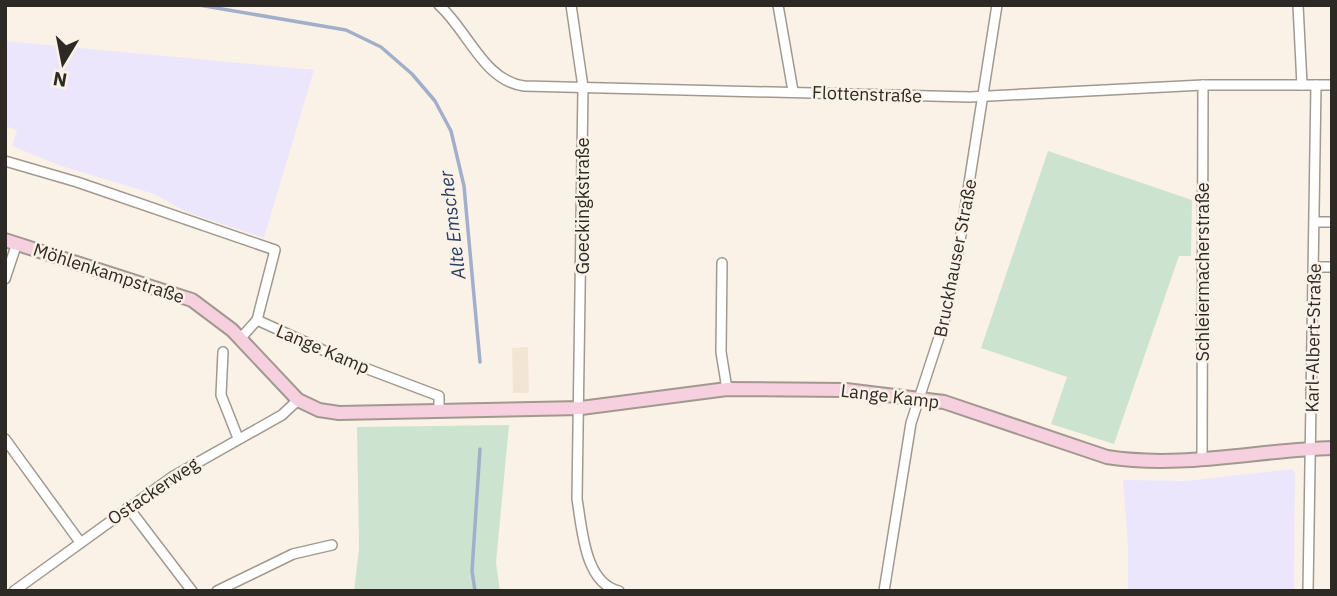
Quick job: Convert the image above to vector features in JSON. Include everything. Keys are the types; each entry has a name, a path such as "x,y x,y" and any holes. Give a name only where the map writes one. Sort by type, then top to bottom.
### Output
{"street":[{"name":"Flottenstraße","path":"439,5 460,26 495,76 524,86 970,97 985,94 1203,85 1332,85"},
{"name":"Goeckingkstraße","path":"571,5 583,87 581,408 577,499 586,546 602,583 619,591"},
{"path":"778,5 793,91"},
{"name":"Bruckhauser Straße","path":"884,591 918,397 944,322 985,94 997,5"},
{"path":"1298,5 1301,85"},
{"name":"Schleiermacherstraße","path":"1202,460 1203,85"},
{"name":"Karl-Albert-Straße","path":"1308,591 1316,85"},
{"path":"5,161 77,181 275,250 257,320"},
{"path":"1315,222 1332,222"},
{"path":"5,279 11,241"},
{"name":"Möhlenkampstraße","path":"11,241 192,300 240,339 298,400"},
{"path":"722,262 721,352 727,389"},
{"path":"1314,267 1332,267"},
{"name":"Lange Kamp","path":"240,339 257,320 349,362 439,396 439,409"},
{"path":"223,352 221,395 238,438"},
{"name":"Lange Kamp","path":"298,400 319,410 339,413 581,408 727,389 834,389 944,402 1107,457 1164,463 1332,448"},
{"name":"Ostackerweg","path":"14,591 128,507 238,438 282,415 298,400"},
{"path":"5,439 80,541"},
{"path":"128,507 192,591"},
{"path":"217,591 293,554 332,545"}],"shaded area":[{"path":"5,41 314,70 264,238 186,212 154,194 61,166 12,146 17,130 5,126"},
{"path":"528,347 529,393 513,393 512,348"},
{"path":"1292,469 1295,472 1294,591 1128,591 1123,480 1186,481"}],"green space":[{"path":"1048,151 1192,200 1191,256 1179,256 1114,444 1051,424 1067,377 981,348"},
{"path":"509,425 496,563 500,591 354,591 359,549 357,427"}],"waterway":[{"name":"Alte Emscher","path":"199,5 346,30 381,47 412,74 435,101 451,131 464,186 480,362"},
{"name":"Alte Emscher","path":"475,591 472,571 480,449"}]}
